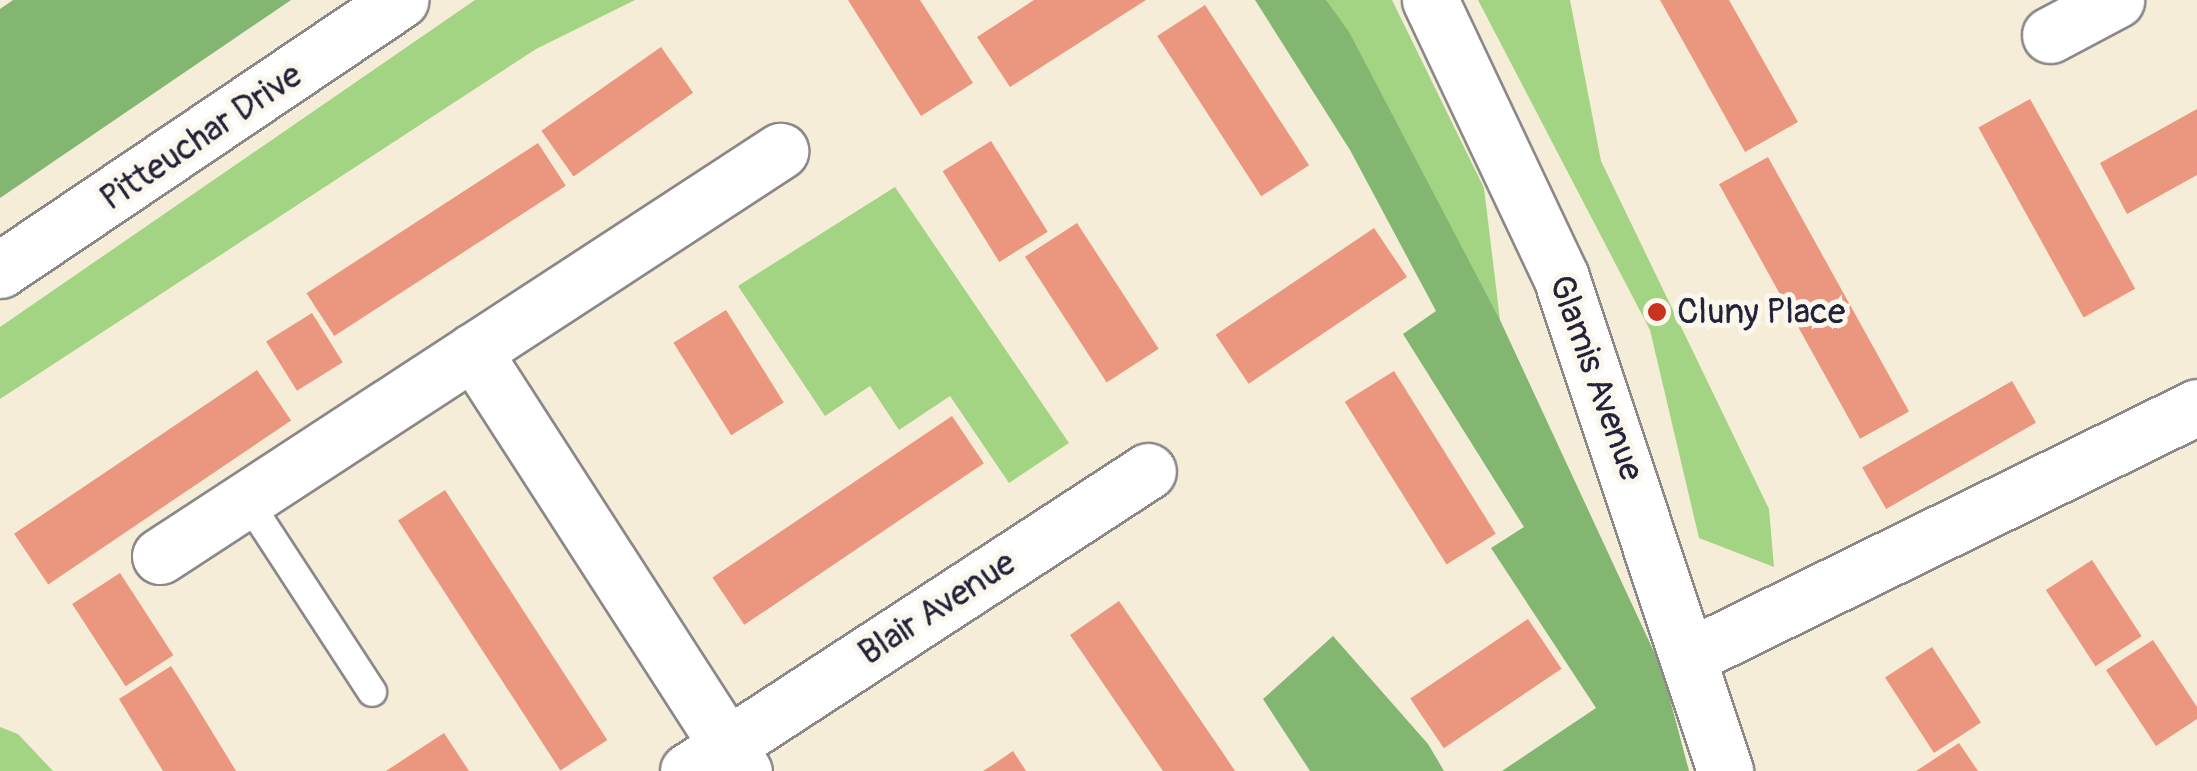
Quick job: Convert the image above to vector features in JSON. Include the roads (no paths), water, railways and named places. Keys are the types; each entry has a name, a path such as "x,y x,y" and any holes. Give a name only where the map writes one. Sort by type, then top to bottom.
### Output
{"street":[{"name":"Pitteuchar Drive","path":"0,270 400,0"},
{"name":"Glamis Avenue","path":"1430,0 1561,277 1694,654 1725,771"},
{"path":"2050,35 2116,0"},
{"path":"160,556 780,151"},
{"name":"Blair Avenue","path":"473,351 720,762 1148,471"},
{"path":"1694,654 2197,406"}],"lane":[{"path":"247,500 372,692"}],"place":[{"name":"Cluny Place","path":"1657,312"}]}
